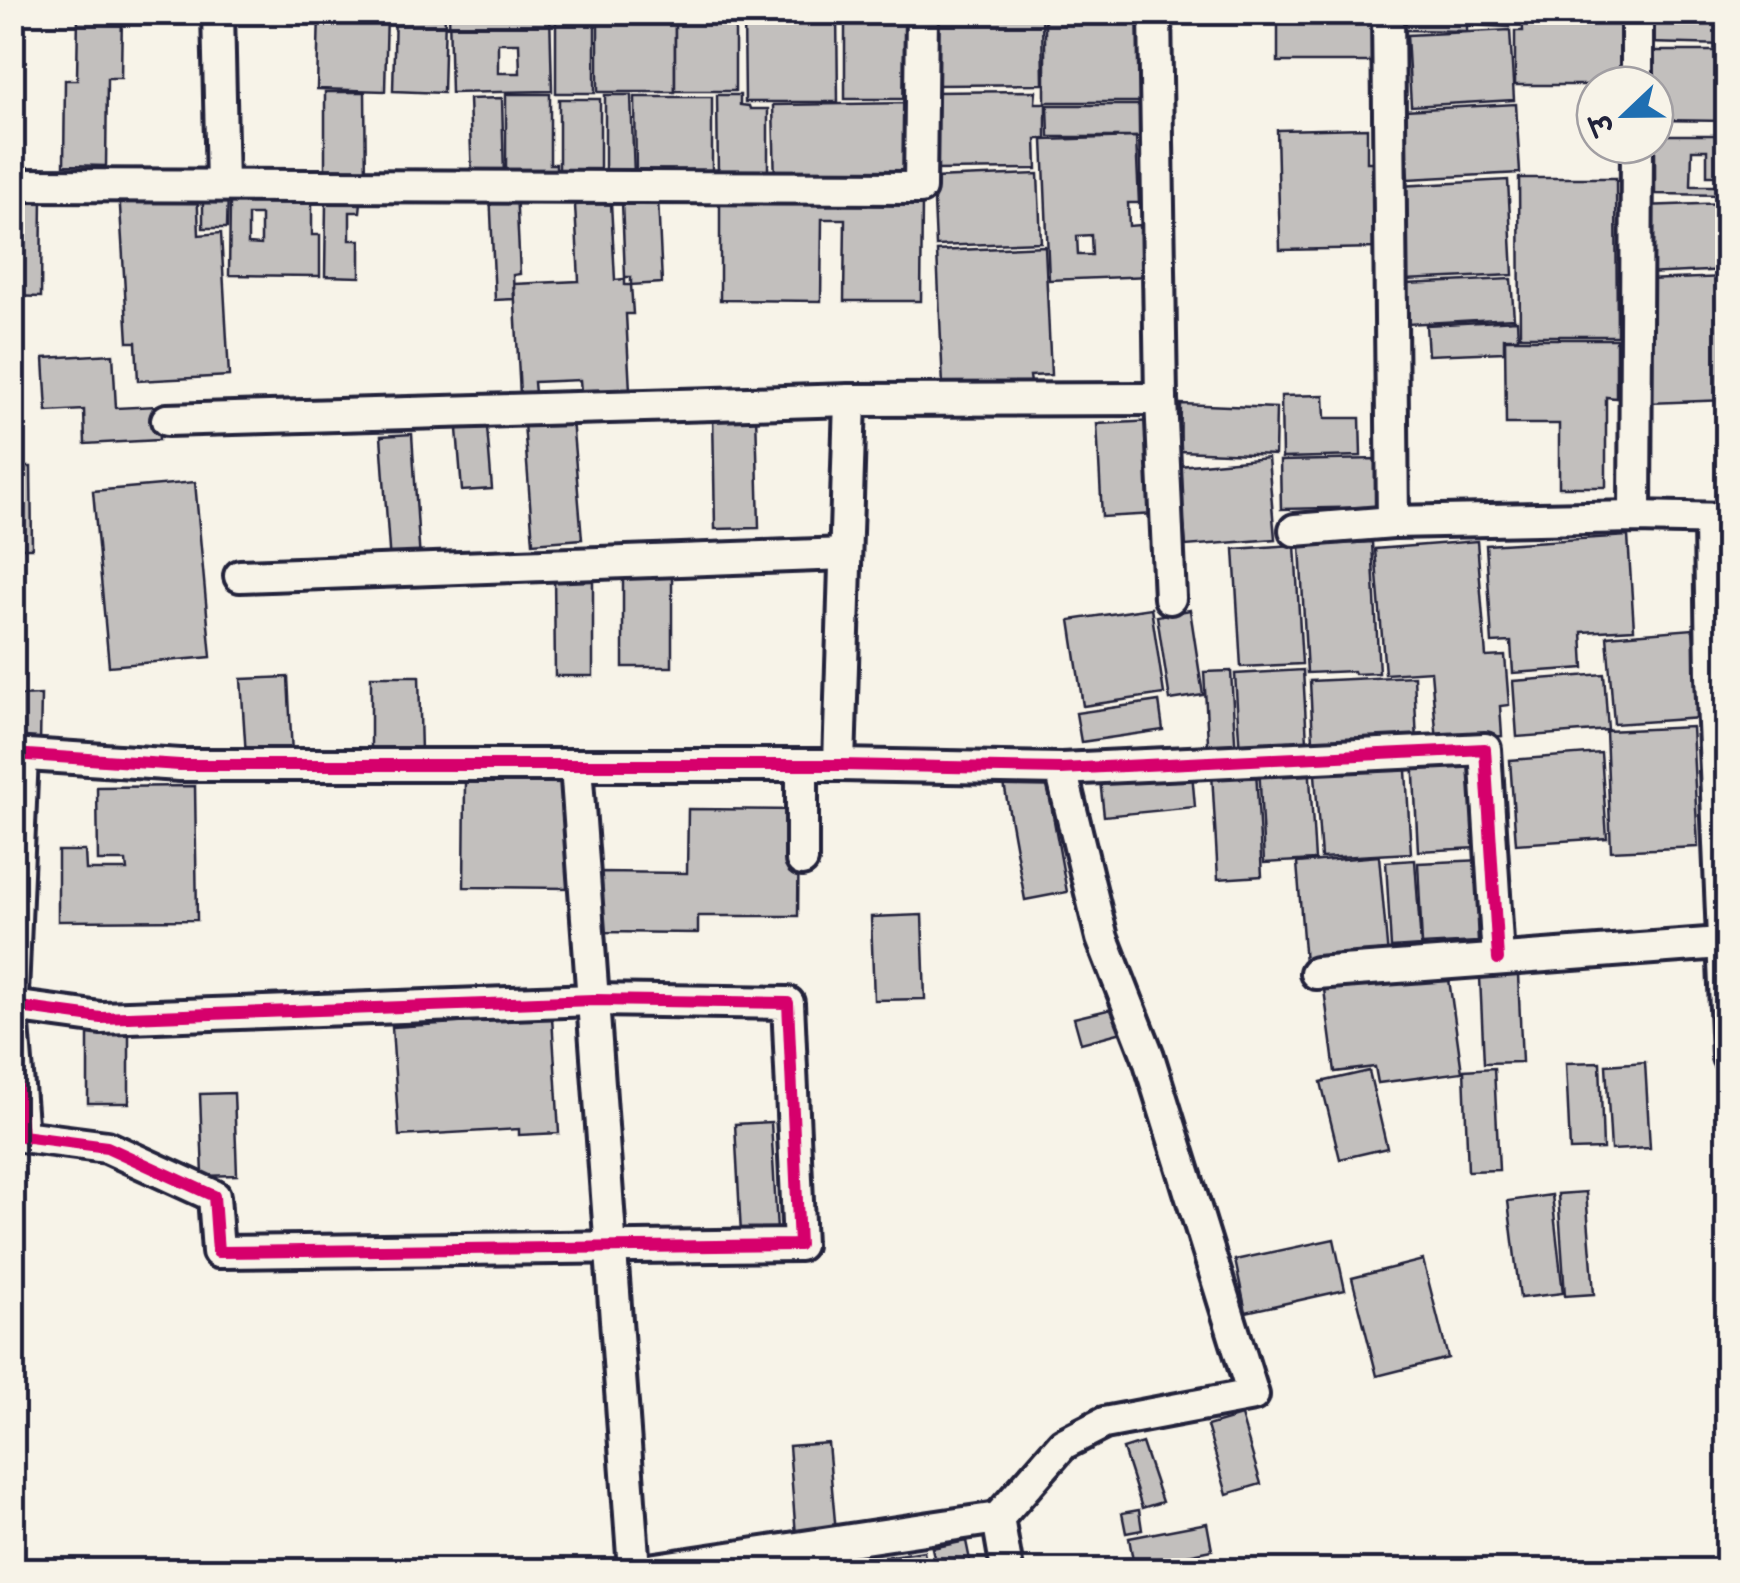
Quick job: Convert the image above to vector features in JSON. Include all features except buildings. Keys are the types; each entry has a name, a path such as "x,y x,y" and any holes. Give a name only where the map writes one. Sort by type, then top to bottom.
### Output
{"street":[{"path":"218,12 222,186"},
{"path":"12,185 920,188 922,12"},
{"path":"1155,12 1161,399 1170,598"},
{"path":"1388,12 1393,522"},
{"path":"1637,65 1638,12"},
{"path":"1635,517 1637,165"},
{"path":"167,420 850,400 1161,399"},
{"path":"839,765 850,400"},
{"path":"1294,530 1393,522 1635,517 1719,520 1721,942 1728,1057"},
{"path":"240,576 845,554"},
{"path":"12,993 17,754 180,765 1060,768 1485,749 1498,959"},
{"path":"576,765 634,1570"},
{"path":"802,765 802,860"},
{"path":"649,1570 998,1518 1063,1444 1104,1423 1253,1395 1148,1056 1102,938 1060,768"},
{"path":"1316,973 1721,942"},
{"path":"592,1000 788,1002 799,1245 218,1252 214,1196 107,1147 22,1141 12,1010 101,1018 592,1000"},
{"path":"998,1518 1008,1570"}],"cycle path":[{"path":"12,754 180,765 1061,769 1485,749 1498,959"},
{"path":"12,1006 101,1018 593,1000 788,1003 799,1245 218,1252 214,1196 107,1147 22,1136 12,1013"}]}
